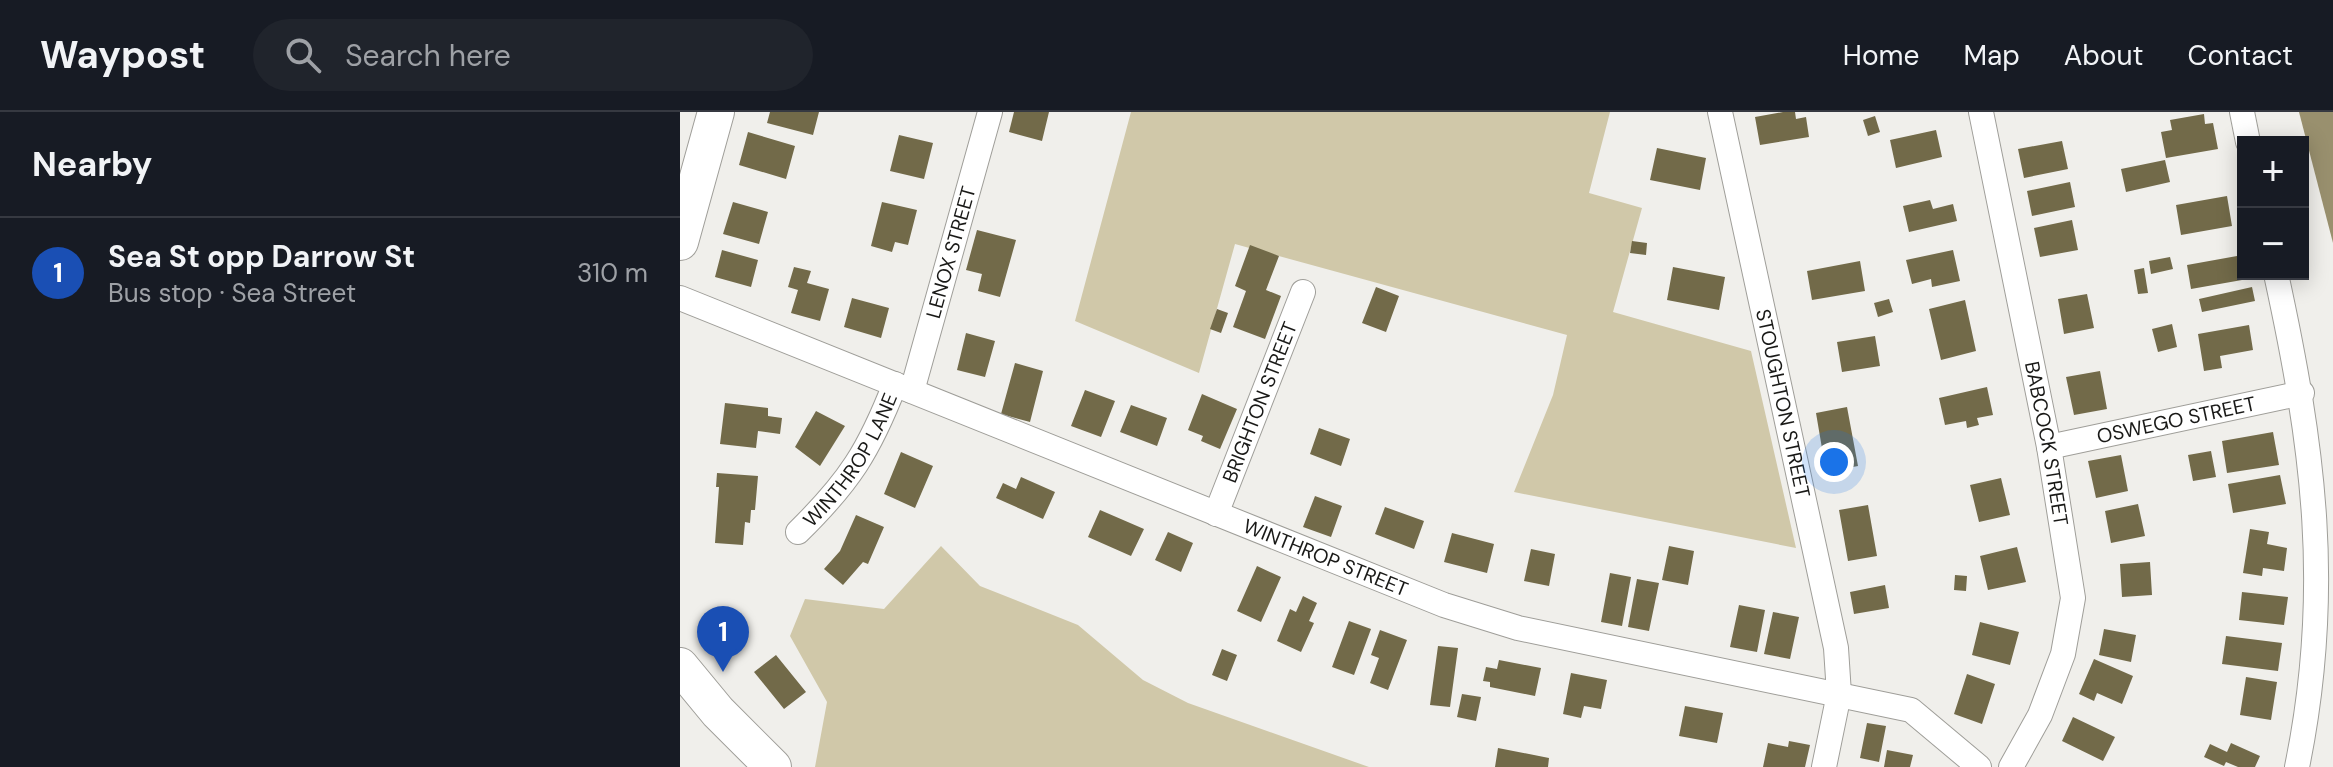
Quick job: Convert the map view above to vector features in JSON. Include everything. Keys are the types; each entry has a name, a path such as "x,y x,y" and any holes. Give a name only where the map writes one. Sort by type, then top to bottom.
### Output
{"street":[{"path":"680,242 716,112"},
{"name":"LENOX STREET","path":"903,388 990,112"},
{"name":"STOUGHTON STREET","path":"1720,112 1765,334 1836,648 1839,694 1824,767"},
{"name":"BABCOCK STREET","path":"1981,112 2049,447 2073,598 2070,627 2040,715 2011,767"},
{"path":"2242,112 2247,136"},
{"path":"2277,280 2318,460 2326,518 2328,617 2319,693 2297,767"},
{"name":"BRIGHTON STREET","path":"1216,514 1303,292"},
{"name":"WINTHROP STREET","path":"680,298 1444,605 1518,628 1911,710 1979,767"},
{"name":"WINTHROP LANE","path":"798,532 824,506 867,452 903,388"},
{"name":"OSWEGO STREET","path":"2049,447 2302,393"},
{"path":"680,666 718,712 773,767"}],"shaded area":[{"path":"1131,112 1610,112 1589,193 1642,208 1613,312 1751,351 1796,548 1514,492 1553,395 1567,335 1235,244 1199,373 1075,321"},
{"path":"2299,112 2333,112 2333,243 2309,151 2309,136 2305,136"},
{"path":"941,546 980,586 1078,625 1143,680 1188,703 1369,767 815,767 827,702 790,636 805,599 884,609"}],"building":[{"path":"770,112 819,112 813,135 767,123"},
{"path":"1014,112 1049,112 1042,141 1009,132"},
{"path":"1795,112 1796,119 1806,117 1809,137 1760,145 1755,117"},
{"path":"2204,114 2205,124 2213,123 2218,149 2166,158 2161,132 2172,130 2170,120"},
{"path":"1875,116 1880,132 1868,136 1863,120"},
{"path":"1936,130 1942,157 1896,168 1890,140"},
{"path":"748,132 795,146 786,179 739,165"},
{"path":"899,135 933,143 924,179 890,171"},
{"path":"2062,141 2068,169 2024,178 2018,149"},
{"path":"1657,148 1706,158 1700,190 1650,180"},
{"path":"2165,160 2170,182 2126,192 2121,169"},
{"path":"2070,182 2075,207 2032,216 2027,191"},
{"path":"2227,196 2232,226 2181,235 2176,205"},
{"path":"1930,200 1933,209 1953,204 1957,221 1909,232 1903,206"},
{"path":"733,202 768,212 759,244 723,234"},
{"path":"882,202 917,210 908,245 895,242 892,252 871,246"},
{"path":"2072,220 2078,250 2040,257 2034,228"},
{"path":"977,230 1016,240 1000,297 978,291 982,274 966,270"},
{"path":"1632,241 1647,243 1646,255 1630,253"},
{"path":"1250,245 1279,256 1266,290 1281,296 1265,339 1233,327 1246,291 1235,286"},
{"path":"722,250 758,260 751,287 715,277"},
{"path":"1953,250 1960,281 1932,287 1931,279 1912,284 1906,260"},
{"path":"2237,256 2237,280 2242,280 2191,289 2187,265"},
{"path":"2170,257 2173,269 2151,274 2149,261"},
{"path":"1860,261 1865,291 1812,300 1807,271"},
{"path":"794,267 811,271 807,283 829,289 820,321 791,313 798,290 788,287"},
{"path":"1673,267 1725,277 1719,310 1667,300"},
{"path":"2144,268 2148,293 2138,294 2134,270"},
{"path":"1376,287 1399,296 1386,332 1362,323"},
{"path":"2252,287 2255,301 2202,312 2199,299"},
{"path":"2087,294 2094,328 2064,334 2058,299"},
{"path":"852,298 889,308 881,338 844,327"},
{"path":"1889,299 1893,312 1878,317 1874,303"},
{"path":"1965,300 1976,351 1941,360 1929,309"},
{"path":"1217,309 1228,313 1221,333 1210,329"},
{"path":"2172,324 2177,347 2158,352 2152,329"},
{"path":"2249,325 2253,350 2220,356 2222,368 2204,371 2198,334"},
{"path":"966,333 995,341 985,377 957,370"},
{"path":"1875,336 1880,366 1842,372 1837,342"},
{"path":"1015,363 1043,371 1030,422 1001,414"},
{"path":"2100,371 2107,409 2074,415 2066,377"},
{"path":"1987,387 1993,415 1977,418 1979,425 1967,428 1966,421 1945,425 1939,398"},
{"path":"1085,390 1115,401 1101,437 1071,426"},
{"path":"1202,394 1237,409 1220,449 1201,441 1203,436 1188,430"},
{"path":"725,403 768,408 768,416 782,418 780,434 758,431 756,448 720,444"},
{"path":"1131,405 1167,418 1157,446 1120,432"},
{"path":"1847,407 1858,466 1826,472 1816,413"},
{"path":"816,411 845,426 820,466 795,447"},
{"path":"1319,428 1350,439 1341,466 1310,454"},
{"path":"2273,432 2279,465 2227,473 2222,441"},
{"path":"2211,451 2216,477 2193,481 2188,455"},
{"path":"901,452 933,466 915,508 884,494"},
{"path":"2121,455 2128,491 2096,498 2088,461"},
{"path":"717,473 758,476 755,510 751,510 750,523 745,522 743,545 715,543"},
{"path":"2280,475 2286,504 2233,513 2228,484"},
{"path":"1021,477 1055,492 1043,519 996,498 1003,483 1016,489"},
{"path":"2001,478 2010,515 1979,522 1970,485"},
{"path":"1315,496 1342,506 1331,537 1303,527"},
{"path":"2138,504 2145,536 2111,543 2105,511"},
{"path":"1868,505 1877,556 1848,561 1839,510"},
{"path":"1385,507 1424,521 1414,549 1375,534"},
{"path":"1100,510 1144,529 1131,556 1088,537"},
{"path":"856,515 884,527 868,564 863,562 843,585 824,569 840,551"},
{"path":"2250,529 2269,532 2267,544 2287,548 2284,571 2263,568 2262,576 2243,573"},
{"path":"1168,532 1193,543 1181,572 1155,560"},
{"path":"1452,533 1494,544 1487,573 1444,562"},
{"path":"1669,546 1694,551 1688,585 1662,580"},
{"path":"2017,547 2026,582 1988,590 1980,556"},
{"path":"1531,549 1555,554 1549,586 1524,581"},
{"path":"2150,562 2152,595 2122,597 2120,564"},
{"path":"1257,566 1281,577 1261,622 1237,611"},
{"path":"1610,573 1631,577 1622,626 1601,622"},
{"path":"1955,575 1967,576 1966,591 1954,590"},
{"path":"1637,579 1659,583 1649,631 1628,627"},
{"path":"1885,585 1889,608 1854,614 1850,592"},
{"path":"2242,592 2288,597 2284,625 2239,620"},
{"path":"1303,596 1317,603 1309,621 1314,623 1301,652 1277,641 1290,609 1296,612"},
{"path":"1739,605 1765,610 1757,652 1730,647"},
{"path":"1773,612 1799,617 1790,659 1764,654"},
{"path":"1349,621 1371,629 1354,675 1332,667"},
{"path":"1980,622 2019,632 2010,665 1972,655"},
{"path":"2104,629 2136,635 2131,662 2099,655"},
{"path":"1380,630 1407,640 1388,690 1370,683 1379,658 1371,655"},
{"path":"2226,636 2282,643 2278,671 2222,664"},
{"path":"1438,646 1458,648 1450,707 1430,705"},
{"path":"1222,649 1237,655 1227,681 1212,675"},
{"path":"776,655 806,692 784,709 754,672"},
{"path":"2094,659 2133,676 2122,704 2097,693 2094,701 2079,694"},
{"path":"1499,660 1541,668 1535,696 1490,687 1490,682 1483,681 1486,667 1497,669"},
{"path":"1571,673 1607,680 1601,709 1584,706 1581,718 1563,714"},
{"path":"1967,674 1995,684 1982,724 1954,714"},
{"path":"2246,677 2277,682 2271,720 2240,715"},
{"path":"1462,694 1481,697 1476,721 1457,717"},
{"path":"1685,706 1723,713 1717,743 1679,736"},
{"path":"2073,717 2115,737 2103,761 2062,741"},
{"path":"1867,723 1886,726 1879,762 1860,758"},
{"path":"1789,741 1810,745 1805,767 1763,767 1768,743 1788,747"},
{"path":"2231,743 2260,756 2255,767 2238,767 2226,762 2224,766 2204,757 2210,744 2227,752"},
{"path":"1498,748 1549,758 1548,767 1495,767"},
{"path":"1887,750 1913,755 1910,767 1884,767"}],"place":[{"name":"Sea St opp Darrow St","path":"723,672"}]}
